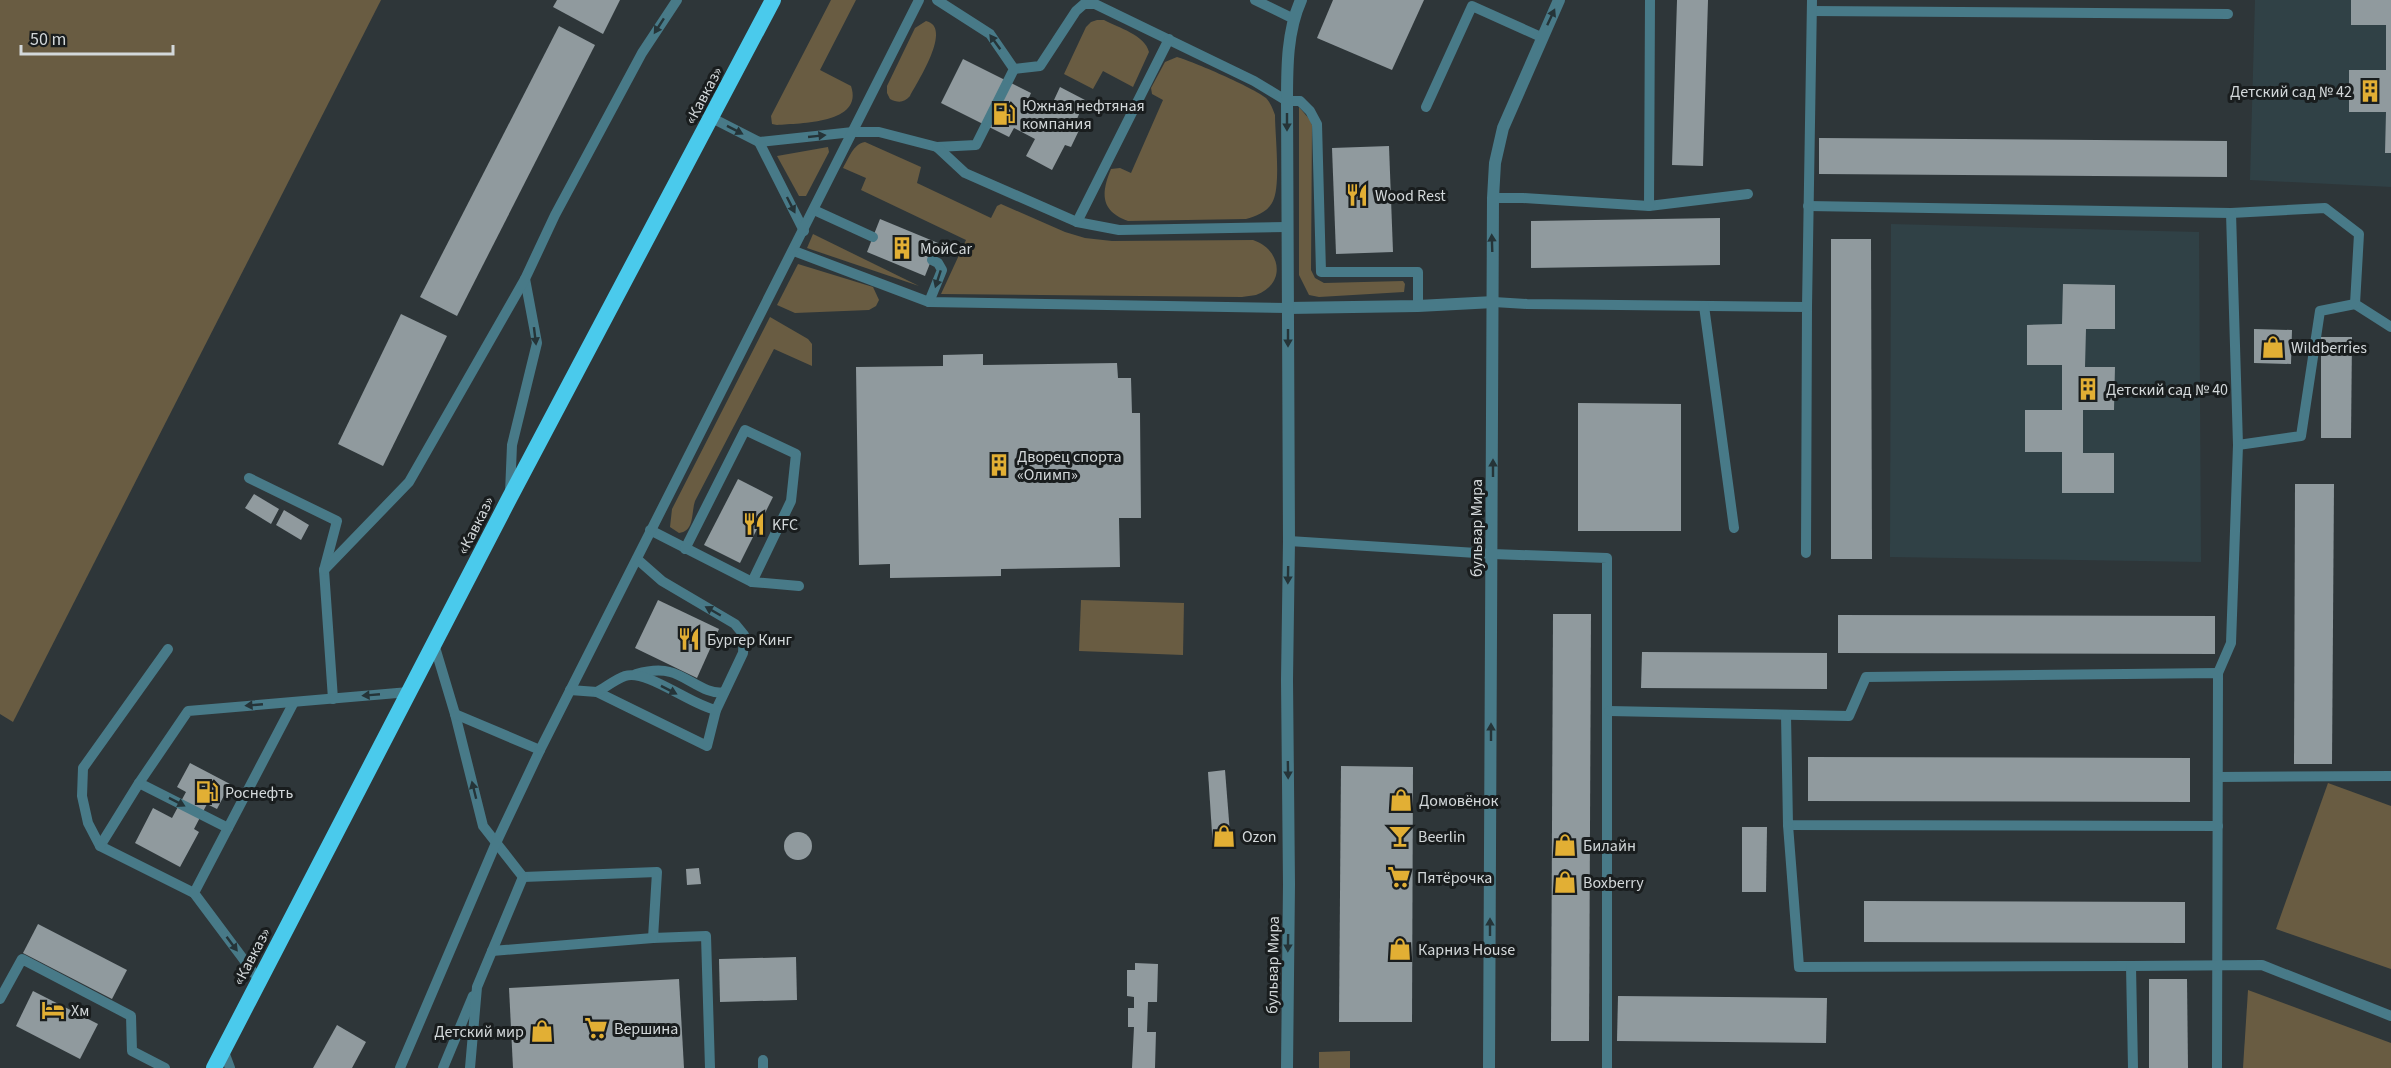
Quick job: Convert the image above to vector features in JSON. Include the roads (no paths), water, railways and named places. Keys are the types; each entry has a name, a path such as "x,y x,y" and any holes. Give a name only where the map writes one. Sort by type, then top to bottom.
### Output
{"highway":[{"name":"«Кавказ»","path":"214,1068 510,497 773,0"}],"street":[{"name":"бульвар Мира","path":"1287,1068 1289,541 1287,64 1294,19 1301,0"},
{"name":"бульвар Мира","path":"1489,1068 1495,163 1503,128 1559,0"},
{"path":"1288,308 1494,302"}],"lane":[{"path":"324,570 409,482 525,279 555,215 642,53 677,0"},
{"path":"400,1068 496,843 540,750 919,0"},
{"path":"937,0 990,34 1014,69"},
{"path":"1255,0 1294,19"},
{"path":"1649,206 1650,0"},
{"path":"1014,69 1040,66 1076,11 1084,4 1095,4 1254,81 1287,101 1300,101 1310,111 1317,124 1321,272 1418,272 1418,306"},
{"path":"1426,107 1472,6 1541,37"},
{"path":"1806,553 1812,6 2228,14"},
{"path":"1077,222 1169,39"},
{"path":"712,118 759,142 853,132 879,132 937,147 976,145 1014,69"},
{"path":"759,142 804,231"},
{"path":"937,147 965,173 1077,222 1119,230 1287,227"},
{"path":"1493,198 1649,206 1748,194"},
{"path":"1809,206 2231,213 2325,208 2359,234 2355,304"},
{"path":"814,210 873,237"},
{"path":"2217,1068 2218,673 2231,643 2238,445 2231,213"},
{"path":"794,251 929,302 1288,308"},
{"path":"929,302 942,270 938,263 932,260"},
{"path":"510,497 512,446 537,343 525,279"},
{"path":"1494,302 1807,307"},
{"path":"2238,445 2301,436 2320,311 2355,304 2391,327"},
{"path":"1704,306 1734,528"},
{"path":"685,549 745,430 796,453 790,501 752,582"},
{"path":"249,478 337,521 324,570 333,699"},
{"path":"650,530 752,582 799,586"},
{"path":"1289,541 1492,554 1607,558 1609,711 1607,1068"},
{"path":"570,690 597,692 707,746 716,710 743,653 744,635 735,624 662,581 637,559"},
{"path":"434,643 455,714 483,825 523,877"},
{"path":"168,649 83,768 82,796 88,823 100,846 194,893 259,980"},
{"path":"597,692 627,675 652,670 668,671 715,693 724,692"},
{"path":"1609,711 1849,716 1866,677 2218,673"},
{"path":"627,675 646,678 703,708 716,710"},
{"path":"100,846 188,711 409,692"},
{"path":"194,893 294,702"},
{"path":"455,714 540,750"},
{"path":"1786,715 1788,825 1799,967 2262,965 2391,1016"},
{"path":"2218,777 2391,776"},
{"path":"139,783 228,828"},
{"path":"1788,825 2218,826"},
{"path":"523,877 657,872 653,938"},
{"path":"444,1068 523,877"},
{"path":"492,951 706,936 710,1068"},
{"path":"0,999 22,959 131,1016 132,1051 165,1068"},
{"path":"2131,966 2133,1068"},
{"path":"470,1068 477,987"},
{"path":"223,1049 230,1068"}],"place":[{"name":"Детский сад № 42","path":"2370,91"},
{"name":"Южная нефтяная компания","path":"1004,114"},
{"name":"Wood Rest","path":"1357,195"},
{"name":"МойCar","path":"902,248"},
{"name":"Wildberries","path":"2273,347"},
{"name":"Детский сад № 40","path":"2088,389"},
{"name":"Дворец спорта «Олимп»","path":"999,465"},
{"name":"KFC","path":"754,524"},
{"name":"Бургер Кинг","path":"689,639"},
{"name":"Роснефть","path":"207,792"},
{"name":"Домовёнок","path":"1401,800"},
{"name":"Ozon","path":"1224,836"},
{"name":"Beerlin","path":"1400,836"},
{"name":"Билайн","path":"1565,845"},
{"name":"Пятёрочка","path":"1399,877"},
{"name":"Boxberry","path":"1565,882"},
{"name":"Карниз House","path":"1400,949"},
{"name":"Хм","path":"53,1010"},
{"name":"Вершина","path":"596,1028"},
{"name":"Детский мир","path":"542,1031"}]}
